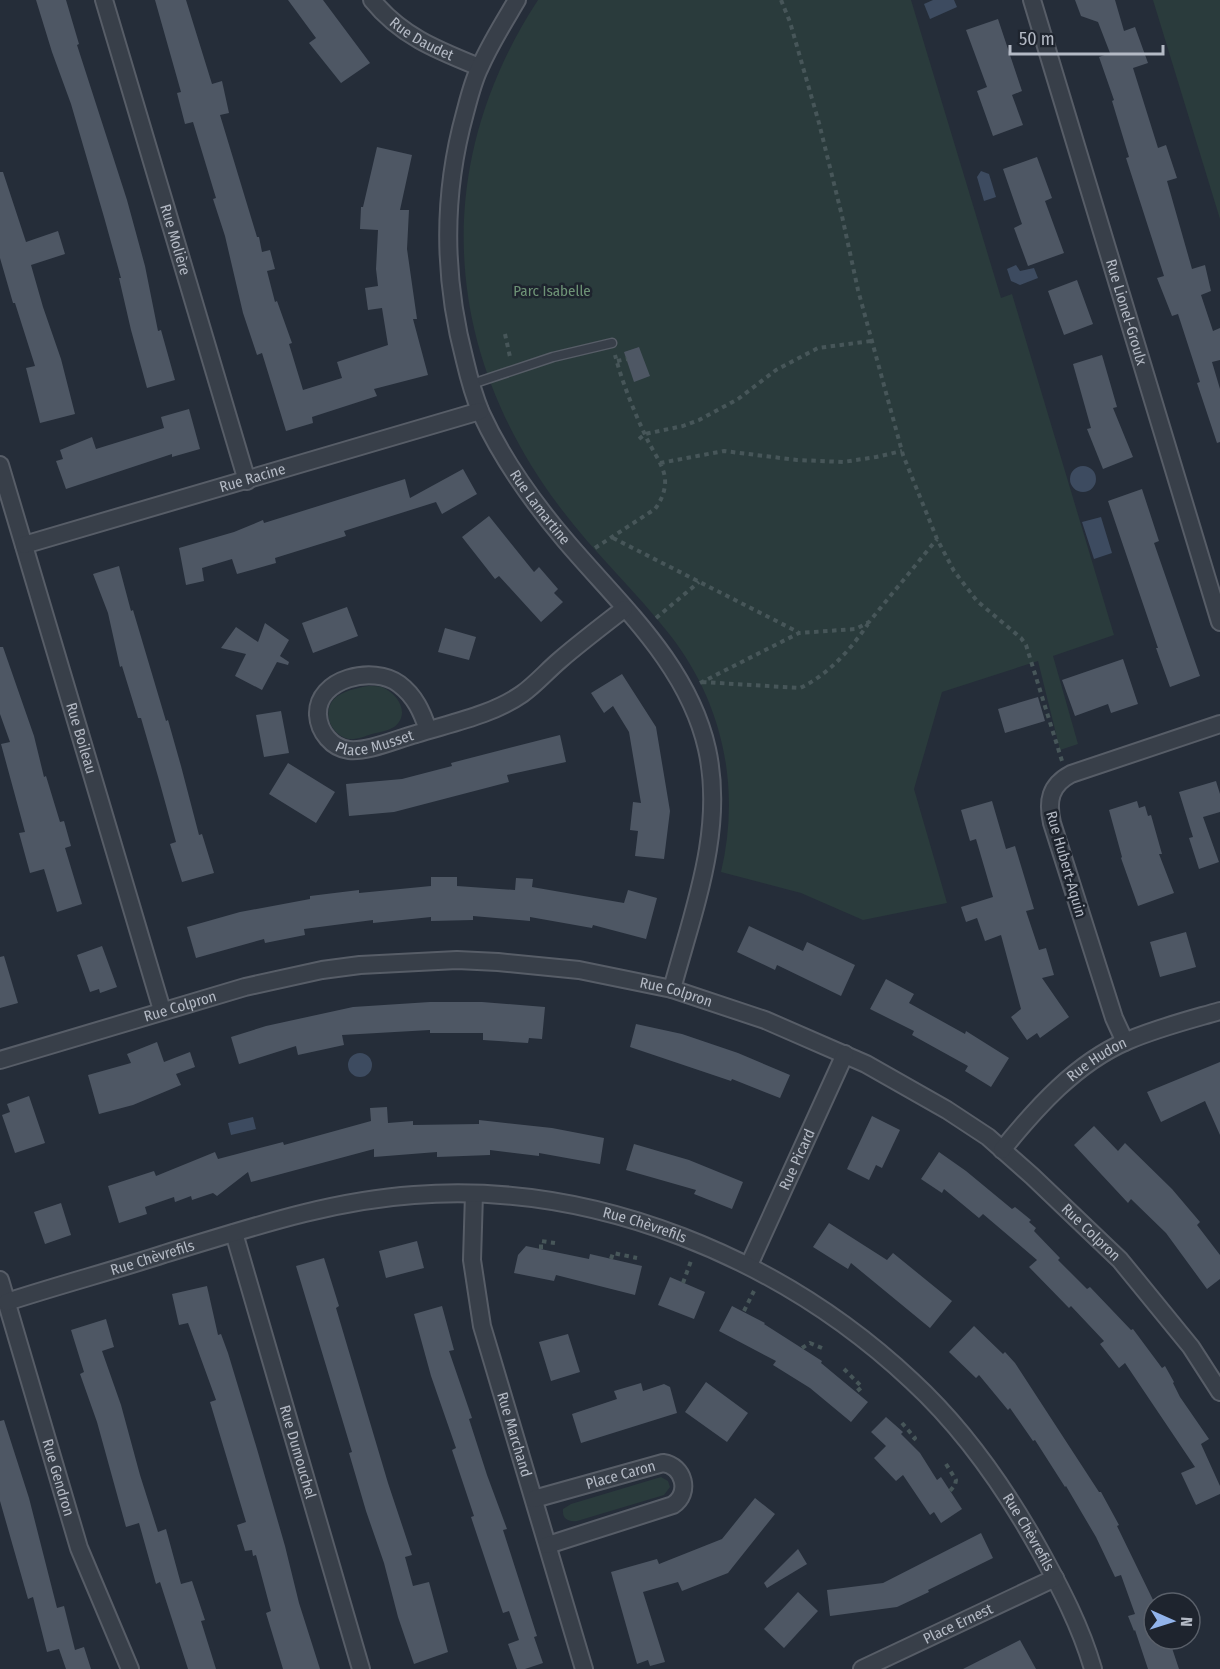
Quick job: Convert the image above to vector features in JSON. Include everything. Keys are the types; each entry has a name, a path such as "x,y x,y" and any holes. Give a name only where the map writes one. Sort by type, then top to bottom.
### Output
{"street":[{"name":"Rue Molière","path":"104,0 247,481"},
{"name":"Rue Daudet","path":"372,0 390,21 406,34 479,67"},
{"name":"Rue Lamartine","path":"517,0 479,67 456,153 447,224 447,251 453,312 480,411 509,464 528,493 564,539 664,656 686,690 704,736 712,776 713,808 708,852 672,989"},
{"name":"Rue Lionel-Groulx","path":"1032,0 1220,622"},
{"name":"Rue Racine","path":"24,545 480,411"},
{"name":"Rue Boileau","path":"0,465 162,1011"},
{"name":"Place Musset","path":"428,730 419,707 411,695 398,683 381,676 365,675 343,681 326,691 318,707 323,732 329,740 344,749 361,749 428,730 488,711 522,694 624,609"},
{"name":"Rue Hubert-Aquin","path":"1125,1042 1114,1018 1077,904 1049,810 1049,798 1058,782 1071,774 1220,724"},
{"name":"Rue Colpron","path":"0,1060 245,987 360,965 426,961 498,962 569,969 672,989 765,1020 867,1064 947,1110 988,1137 1120,1260 1191,1347 1220,1392"},
{"name":"Rue Hudon","path":"1002,1150 1029,1117 1064,1083 1087,1065 1125,1042 1220,1011"},
{"name":"Rue Picard","path":"749,1265 845,1054"},
{"name":"Rue Chèvrefils","path":"7,1302 316,1209 358,1201 418,1194 504,1196 577,1207 640,1223 698,1243 749,1265 841,1323 881,1354 930,1399 984,1462 1002,1487 1055,1578 1093,1669"},
{"name":"Rue Marchand","path":"474,1194 472,1260 477,1300 490,1353 584,1669"},
{"name":"Rue Dumouchel","path":"234,1233 361,1669"},
{"name":"Rue Gendron","path":"0,1280 80,1548 130,1669"},
{"name":"Place Caron","path":"534,1499 663,1463 675,1467 683,1481 682,1497 673,1505 548,1545"},
{"name":"Place Ernest","path":"862,1669 1055,1578"}],"lane":[{"path":"472,384 553,357 612,343"}],"path":[{"path":"781,0 790,22 819,123 871,341 902,451 936,539 954,571 977,601 1021,638 1026,645 1063,763"},
{"path":"505,334 513,369"},
{"path":"639,439 645,434 699,420 738,399 785,364 818,348 871,341"},
{"path":"594,549 655,509 661,501 665,478 629,399 612,343"},
{"path":"617,361 627,359"},
{"path":"660,463 724,451 797,460 843,462 876,458 902,451"},
{"path":"613,538 799,633"},
{"path":"869,622 856,629 799,633 701,682 800,688 819,677 854,645 869,622 936,539"},
{"path":"643,629 699,582"},
{"path":"541,1249 541,1241 555,1243"},
{"path":"683,1283 698,1243"},
{"path":"611,1259 613,1252 636,1258"},
{"path":"802,1348 810,1343 822,1348"},
{"path":"844,1369 862,1387 856,1392"},
{"path":"902,1423 915,1438 910,1443"},
{"path":"946,1464 956,1480 950,1491"}],"green space":[{"name":"Parc Isabelle","path":"538,0 911,0 1001,298 1012,294 1114,635 1053,656 1078,744 1060,750 1038,661 942,692 914,789 947,903 863,920 801,893 721,872 727,840 728,778 715,718 703,689 688,661 670,635 559,506 520,446 491,384 472,321 464,256 466,191 479,127 503,63"},
{"path":"1153,0 1220,0 1220,219"},
{"path":"368,686 382,687 393,694 400,705 402,716 399,722 389,730 361,738 343,737 333,729 330,723 328,711 330,705 341,694"},
{"path":"661,1477 668,1481 670,1487 664,1495 577,1521 568,1520 564,1515 563,1509 571,1504"}],"water":[{"path":"933,0 954,0 957,7 930,19 924,4"},
{"path":"981,171 989,174 996,197 984,201 977,177"},
{"path":"1016,265 1020,271 1034,268 1038,278 1020,285 1011,281 1007,269"},
{"path":"1083,466 1092,470 1096,479 1092,488 1083,492 1074,488 1070,479 1074,470"},
{"path":"1101,517 1112,553 1094,559 1082,522"},
{"path":"360,1053 369,1056 372,1065 369,1074 360,1077 351,1074 348,1065 351,1056"},
{"path":"253,1117 256,1129 231,1135 228,1123"}],"building":[{"path":"36,0 66,0 79,44 77,45 127,200 145,266 158,331 161,330 175,380 147,388 104,217 71,104"},
{"path":"155,0 186,0 212,84 222,81 229,113 220,115 262,252 270,250 275,269 267,271 275,302 277,301 292,343 289,344 303,390 342,378 337,362 388,345 382,308 368,310 365,288 378,286 376,269 378,230 360,229 361,207 363,207 377,147 412,155 400,210 409,210 407,249 417,319 413,319 428,375 374,389 377,396 312,417 313,423 286,431 262,353 257,355 243,313 225,236 213,199 216,198 193,122 185,124 177,93 181,92"},
{"path":"288,0 323,0 370,63 341,83 309,43 316,38"},
{"path":"1075,0 1115,0 1124,31 1135,27 1148,63 1133,68 1158,148 1166,145 1177,178 1167,181 1192,269 1205,265 1211,291 1201,295 1213,331 1220,328 1220,360 1212,362 1220,389 1220,442 1217,443 1178,314 1172,316 1157,278 1164,276 1126,158 1129,157 1112,101 1114,100 1099,57 1110,53 1098,22 1081,16"},
{"path":"998,19 1022,91 1012,95 1023,125 993,136 977,91 987,87 966,30"},
{"path":"1037,157 1052,198 1045,201 1064,253 1028,266 1014,228 1022,224 1003,169"},
{"path":"0,172 3,172 26,242 58,231 65,254 31,265 61,359 75,414 40,423 26,368 35,366 0,258"},
{"path":"1077,280 1093,324 1064,335 1048,291"},
{"path":"639,347 650,376 634,382 624,352"},
{"path":"1102,355 1117,407 1113,408 1133,457 1103,469 1087,429 1091,428 1073,364"},
{"path":"189,409 200,449 172,457 172,454 66,489 56,461 63,459 60,450 92,437 96,449 164,428 161,417"},
{"path":"463,469 477,494 442,514 436,502 344,531 346,536 275,558 276,563 237,574 232,559 202,568 204,581 186,585 179,548 234,532 263,520 264,523 405,479 410,498"},
{"path":"1142,489 1159,541 1154,543 1200,676 1170,687 1108,501"},
{"path":"489,516 534,572 539,567 558,589 554,593 563,602 541,622 499,576 495,579 462,537"},
{"path":"119,566 166,721 168,720 199,835 202,834 214,873 182,882 170,844 176,842 159,780 141,718 138,718 122,666 120,667 108,613 93,574"},
{"path":"347,607 358,636 313,653 302,623"},
{"path":"265,623 289,640 280,656 289,662 288,665 277,662 262,690 235,676 246,654 221,648 236,627 258,642"},
{"path":"445,628 476,637 469,660 438,652"},
{"path":"0,647 3,647 34,736 44,777 46,776 60,822 64,821 71,846 65,848 82,904 57,912 44,869 30,873 19,833 25,832 1,744 10,742 0,714"},
{"path":"1123,659 1138,704 1111,713 1108,704 1075,716 1062,680"},
{"path":"622,674 656,727 670,811 664,859 635,856 638,831 630,830 633,802 641,803 629,732 613,706 604,713 591,693"},
{"path":"1038,697 1045,721 1005,733 998,709"},
{"path":"281,711 289,753 264,757 256,715"},
{"path":"560,735 566,762 507,775 509,782 394,812 349,816 346,784 402,779 452,766 451,763"},
{"path":"288,763 335,792 316,823 269,794"},
{"path":"1216,781 1220,794 1220,812 1203,817 1219,862 1199,869 1189,838 1193,837 1179,792"},
{"path":"992,801 1006,849 1015,846 1034,909 1026,911 1039,950 1046,948 1054,975 1042,978 1069,1017 1040,1038 1037,1033 1027,1040 1011,1017 1021,1009 1001,935 985,941 977,918 966,922 961,907 993,897 976,839 970,841 961,810"},
{"path":"1137,801 1139,808 1145,806 1148,816 1151,815 1162,854 1159,854 1174,893 1138,906 1121,858 1109,810"},
{"path":"431,877 457,877 457,886 515,890 516,878 533,879 532,887 624,903 628,890 657,898 646,939 593,925 592,928 530,917 530,921 473,916 473,920 431,921 431,917 373,923 373,920 304,929 305,935 265,943 264,939 196,958 187,927 240,912 310,899 310,896 359,890 359,893 431,886"},
{"path":"749,926 803,951 807,942 855,965 841,996 777,965 775,970 737,952"},
{"path":"1186,932 1196,967 1160,977 1150,942"},
{"path":"102,946 117,987 100,993 99,989 90,992 77,955"},
{"path":"4,956 18,1003 0,1008 0,957"},
{"path":"886,979 914,994 909,1003 965,1034 966,1031 1009,1058 991,1087 965,1071 968,1066 912,1035 914,1031 870,1009"},
{"path":"430,1002 482,1002 545,1007 542,1039 529,1038 528,1043 483,1040 483,1033 430,1033 430,1030 342,1035 344,1045 298,1055 296,1046 239,1064 231,1037 266,1026 353,1007"},
{"path":"636,1024 682,1034 738,1053 790,1075 780,1098 732,1079 731,1081 630,1047"},
{"path":"157,1042 164,1062 190,1052 195,1067 176,1074 181,1085 133,1105 99,1114 88,1075 131,1063 127,1054"},
{"path":"1220,1062 1220,1135 1205,1101 1161,1122 1147,1092"},
{"path":"29,1096 45,1143 15,1153 2,1115 10,1112 7,1104"},
{"path":"387,1107 388,1123 413,1121 413,1125 479,1124 479,1120 552,1128 604,1138 600,1164 539,1153 539,1156 490,1150 490,1155 437,1157 437,1152 374,1157 374,1149 251,1182 248,1172 217,1196 213,1193 192,1200 191,1196 175,1202 174,1197 145,1207 147,1214 119,1223 108,1186 154,1171 156,1176 215,1152 218,1159 283,1142 284,1145 371,1121 370,1108"},
{"path":"872,1116 900,1130 882,1168 876,1165 869,1180 847,1169"},
{"path":"1094,1126 1118,1151 1125,1143 1172,1189 1200,1222 1197,1225 1220,1255 1220,1279 1207,1289 1166,1233 1131,1199 1128,1203 1074,1145"},
{"path":"634,1144 689,1160 743,1182 732,1209 694,1194 696,1190 626,1170"},
{"path":"939,1152 1012,1209 1015,1207 1031,1220 1029,1222 1036,1228 1034,1231 1060,1258 1058,1260 1087,1289 1090,1287 1131,1330 1133,1329 1162,1368 1165,1366 1180,1397 1209,1439 1201,1444 1220,1486 1220,1494 1196,1505 1181,1473 1195,1467 1125,1363 1119,1368 1100,1344 1104,1341 1029,1267 1037,1260 983,1214 979,1218 944,1189 942,1193 921,1179"},
{"path":"61,1203 71,1235 45,1244 34,1212"},
{"path":"829,1223 887,1260 893,1253 952,1301 930,1328 851,1263 848,1269 813,1247"},
{"path":"417,1241 424,1268 386,1278 379,1251"},
{"path":"526,1246 589,1259 590,1254 642,1266 635,1295 556,1275 554,1281 514,1273 518,1255"},
{"path":"324,1258 339,1306 336,1308 412,1555 405,1557 413,1586 429,1582 448,1652 414,1664 366,1511 349,1453 352,1452 296,1266"},
{"path":"670,1277 705,1292 694,1319 658,1305"},
{"path":"207,1286 218,1335 221,1334 228,1353 320,1669 283,1669 266,1613 271,1611 256,1555 253,1556 252,1550 245,1551 237,1525 246,1522 210,1402 216,1400 188,1323 179,1325 172,1294"},
{"path":"442,1306 454,1350 449,1351 472,1418 469,1419 487,1475 507,1529 503,1530 537,1636 534,1637 543,1663 525,1669 517,1669 508,1644 519,1640 509,1611 503,1613 471,1517 474,1516 452,1450 456,1448 431,1376 414,1314"},
{"path":"732,1306 765,1323 822,1361 821,1363 868,1402 851,1422 810,1388 773,1365 776,1361 719,1331"},
{"path":"106,1319 114,1347 102,1351 121,1405 140,1475 158,1532 166,1529 181,1584 192,1581 205,1620 201,1621 216,1669 188,1669 160,1582 156,1584 139,1523 126,1527 97,1422 80,1374 84,1372 71,1330"},
{"path":"974,1326 1003,1354 1005,1352 1015,1363 1101,1492 1119,1525 1117,1526 1149,1591 1142,1591 1142,1651 1128,1616 1135,1614 1121,1575 1115,1577 1096,1537 1066,1486 1010,1408 1008,1410 979,1375 976,1378 949,1352"},
{"path":"568,1334 580,1372 551,1381 539,1342"},
{"path":"706,1382 748,1413 727,1442 685,1412"},
{"path":"641,1383 643,1391 664,1384 670,1387 677,1413 581,1443 572,1414 617,1399 614,1391"},
{"path":"886,1417 903,1432 901,1434 920,1453 937,1480 941,1477 962,1509 941,1523 934,1512 930,1515 903,1475 896,1481 874,1458 886,1446 871,1432"},
{"path":"4,1420 29,1498 57,1608 64,1606 75,1650 84,1647 91,1669 66,1669 59,1649 47,1652 33,1597 28,1599 0,1501 0,1421"},
{"path":"755,1498 775,1514 728,1573 682,1591 678,1582 643,1592 665,1662 650,1666 648,1660 637,1664 611,1572 657,1559 659,1564 722,1539"},
{"path":"981,1533 993,1558 897,1607 830,1616 827,1590 883,1583"},
{"path":"798,1549 807,1564 767,1588 764,1583"},
{"path":"798,1592 818,1611 784,1648 764,1629"},
{"path":"1020,1640 1036,1669 963,1669"},
{"path":"1142,1651 1173,1651 1179,1669 1148,1669"}]}
